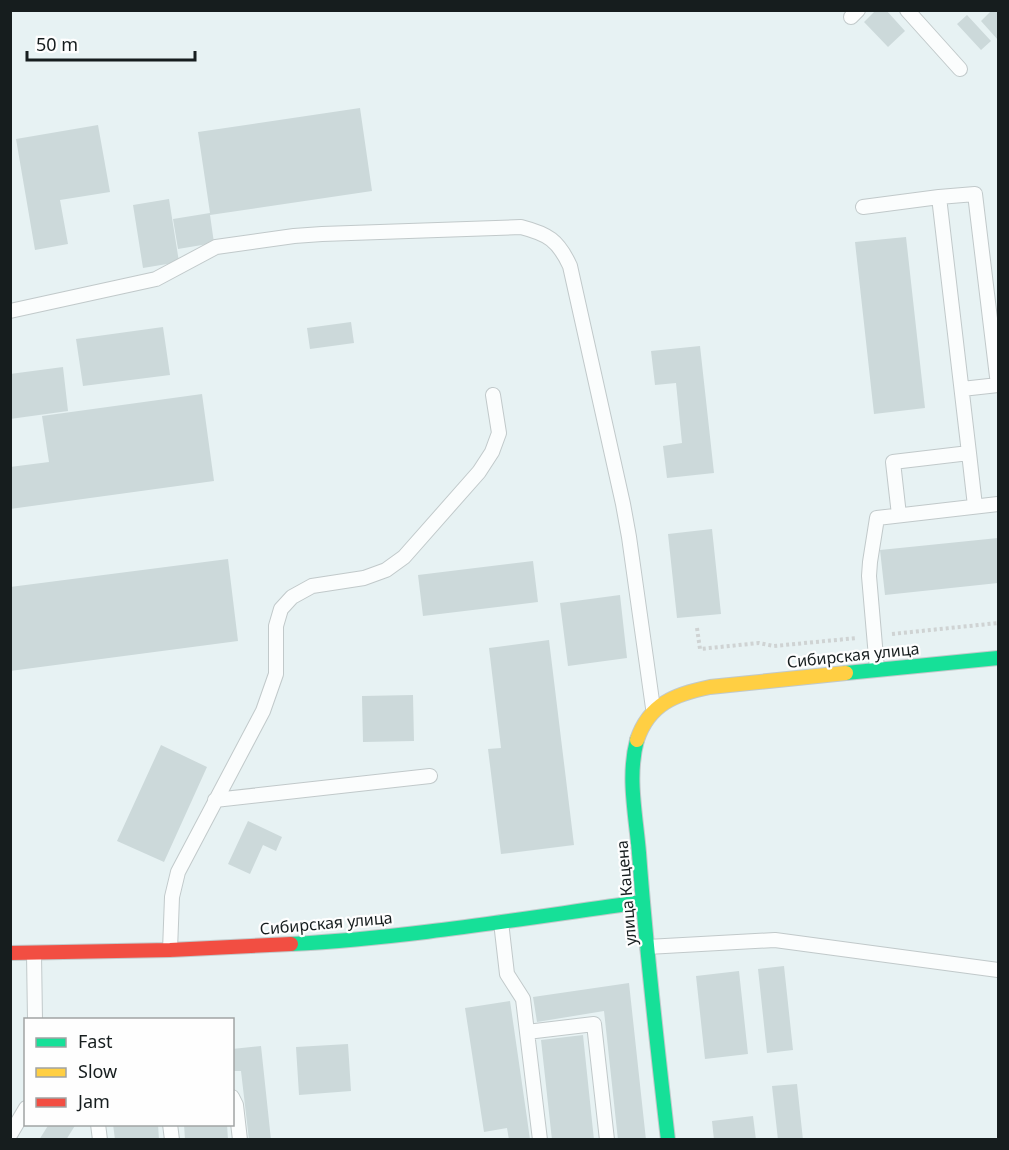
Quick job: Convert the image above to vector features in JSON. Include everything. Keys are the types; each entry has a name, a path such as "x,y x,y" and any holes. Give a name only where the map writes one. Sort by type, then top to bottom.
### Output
{"street":[{"name":"Сибирская улица","path":"710,687 999,658"},
{"name":"улица Кацена","path":"668,1140 642,902 632,768 634,746 639,731 654,710 667,700 682,693 710,687"},
{"name":"Сибирская улица","path":"10,953 170,950 326,942 501,922 642,902"}],"lane":[{"path":"907,10 960,69"},
{"path":"864,207 975,194 998,385 962,389"},
{"path":"939,198 975,506"},
{"path":"10,311 156,279 216,247 294,236 521,227 538,231 550,238 563,251 570,266 623,504 654,710"},
{"path":"170,950 172,897 178,872 262,711 276,674 276,627 281,609 292,597 312,586 364,578 386,570 404,557 479,472 492,452 499,433 493,395"},
{"path":"899,515 893,462 969,453"},
{"path":"877,669 869,576 877,518 999,504"},
{"path":"215,800 430,776"},
{"path":"501,922 507,974 523,999 540,1140"},
{"path":"647,947 775,940 999,970"},
{"path":"34,954 35,1018"},
{"path":"527,1032 594,1024 607,1140"},
{"path":"234,1100 237,1105 240,1140"},
{"path":"10,1135 24,1111"}],"path":[{"path":"697,628 700,649 759,643 774,646 999,623"}],"building":[{"path":"876,10 886,10 905,31 888,47 864,22"},
{"path":"992,10 998,10 998,40 981,21"},
{"path":"967,15 991,41 981,50 957,24"},
{"path":"360,108 372,191 210,215 214,243 178,249 173,219 210,213 198,132"},
{"path":"98,125 110,192 60,200 68,244 35,250 16,139"},
{"path":"169,199 179,262 143,268 133,205"},
{"path":"906,237 925,408 874,414 855,242"},
{"path":"351,322 354,343 310,349 307,328"},
{"path":"163,327 170,375 83,386 76,339"},
{"path":"700,346 714,473 667,478 663,446 682,443 676,383 655,385 651,351"},
{"path":"63,367 68,411 10,419 10,374"},
{"path":"202,394 214,481 10,509 10,467 49,462 42,416"},
{"path":"712,529 721,614 677,618 668,534"},
{"path":"998,538 998,583 885,595 880,550"},
{"path":"228,559 238,641 10,671 10,587"},
{"path":"533,561 538,602 423,616 418,575"},
{"path":"620,595 627,658 568,666 560,603"},
{"path":"549,640 574,845 501,854 488,749 501,748 489,648"},
{"path":"413,695 414,741 363,742 362,696"},
{"path":"161,745 207,767 164,862 117,841"},
{"path":"248,821 282,837 276,851 263,845 250,874 228,864"},
{"path":"784,966 793,1050 767,1053 758,969"},
{"path":"739,971 748,1054 705,1059 696,976"},
{"path":"629,983 646,1140 618,1140 604,1011 537,1022 533,997"},
{"path":"510,1001 530,1140 509,1140 507,1128 484,1132 465,1008"},
{"path":"583,1035 594,1140 552,1140 541,1040"},
{"path":"348,1044 351,1091 299,1095 296,1047"},
{"path":"261,1046 271,1140 249,1140 241,1071 234,1071 234,1049"},
{"path":"797,1084 803,1140 778,1140 772,1086"},
{"path":"753,1116 756,1140 714,1140 712,1121"},
{"path":"48,1126 75,1126 66,1140 39,1140"},
{"path":"113,1126 158,1126 159,1140 115,1140"},
{"path":"184,1126 227,1126 228,1140 185,1140"}],"traffic: fast":[{"path":"846,673 998,658"},
{"path":"637,740 634,754 633,796 668,1140"},
{"path":"291,944 423,932 642,902"}],"traffic: slow":[{"path":"637,740 642,728 656,709 686,693 710,687 846,673"}],"traffic: jam":[{"path":"10,953 170,950 291,944"}]}
